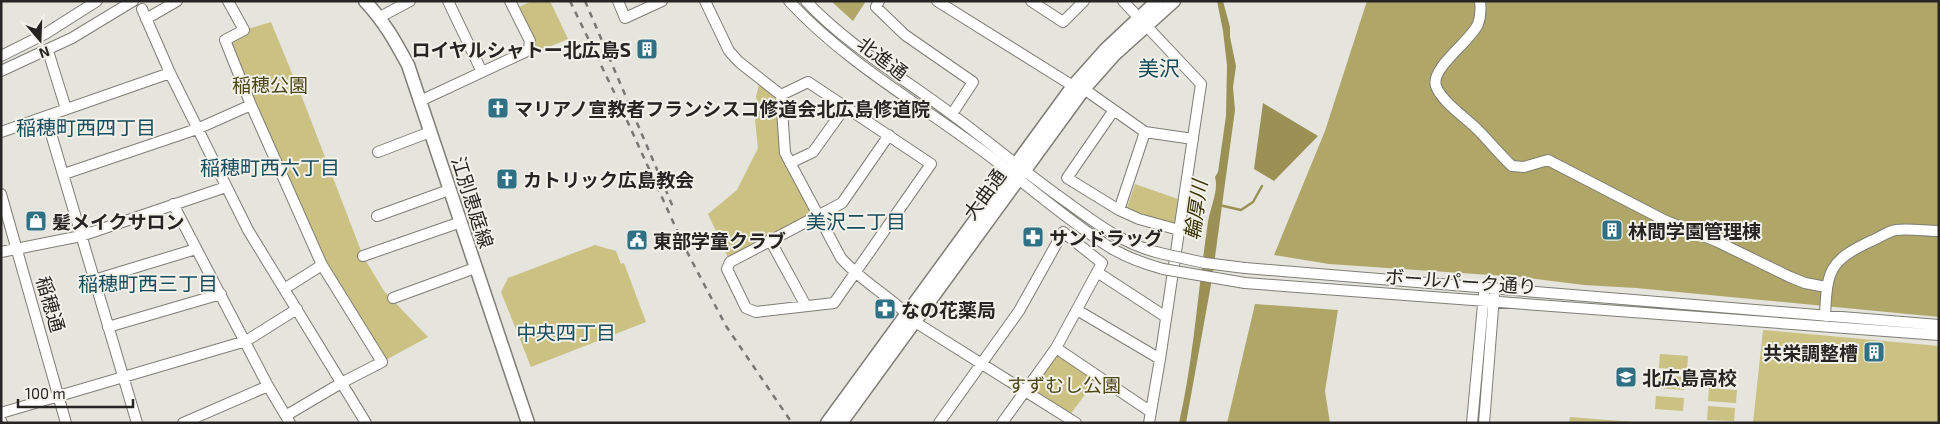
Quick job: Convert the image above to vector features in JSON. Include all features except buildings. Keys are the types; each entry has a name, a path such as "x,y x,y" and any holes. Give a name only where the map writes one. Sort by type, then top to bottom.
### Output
{"main road":[{"name":"江別恵庭線","path":"365,1 390,30 408,65 528,423"},
{"name":"大曲通","path":"841,423 911,317 1078,87 1114,55 1157,1"},
{"name":"大曲通","path":"1142,21 1174,1"},
{"name":"大曲通","path":"827,423 911,317"}],"street":[{"path":"1,56 45,34 97,1"},
{"path":"1,71 48,51 133,1"},
{"path":"177,1 144,14 170,73 248,230 343,382 366,423"},
{"path":"173,204 268,386 289,419 343,382 382,362 322,265 251,105 226,40 244,30 228,1"},
{"path":"380,17 410,1"},
{"path":"448,1 482,72"},
{"path":"420,101 525,52 529,48 530,41 510,1"},
{"path":"618,1 626,18 662,1"},
{"path":"705,1 729,50 739,62 781,95 784,153 841,258 854,273 911,317 1071,422"},
{"name":"北進通","path":"789,1 821,33 881,79 996,161 1016,172"},
{"name":"北進通","path":"806,1 830,25 952,114 1016,172"},
{"path":"879,1 876,7 905,36 973,82 952,114"},
{"path":"937,1 1078,87 1145,132 1193,139"},
{"path":"1031,1 1062,22 1084,1"},
{"path":"1123,1 1201,84 1149,423"},
{"path":"1480,1 1481,13 1477,25 1471,35 1438,71 1435,84 1440,94 1479,130 1512,166 1524,167 1548,160 1666,221 1716,241 1790,277 1805,283 1826,287"},
{"path":"48,51 66,109"},
{"path":"1,132 170,73"},
{"path":"781,95 808,82 846,106 889,135 931,164 834,303 756,312 746,308 727,269 730,262 842,203 889,135"},
{"path":"64,174 198,129 251,105"},
{"path":"790,163 813,152 846,106"},
{"path":"1114,110 1067,178 1119,210 1139,219 1179,230"},
{"path":"46,117 137,423"},
{"path":"378,152 430,132"},
{"path":"1119,210 1145,132"},
{"name":"ボールパーク通り","path":"1016,172 1111,234 1135,245 1164,254 1205,263 1245,268 1939,325"},
{"name":"ボールパーク通り","path":"1016,172 1111,248 1146,264 1163,269 1245,283 1939,335"},
{"path":"1,252 81,236 226,187"},
{"path":"377,216 449,190"},
{"name":"稲穂通","path":"1,194 66,423"},
{"path":"363,256 461,222"},
{"path":"1825,316 1826,287 1831,272 1839,259 1854,249 1895,230 1939,231"},
{"path":"939,423 1019,311 1063,232 1102,263 1056,348 1002,423"},
{"path":"770,240 806,306"},
{"path":"94,280 196,249"},
{"path":"284,289 322,265"},
{"path":"393,298 475,268"},
{"path":"1097,272 1166,317"},
{"path":"1484,423 1489,287"},
{"path":"108,327 221,294"},
{"path":"1472,423 1489,300"},
{"path":"1,413 246,341 297,309"},
{"path":"1077,310 1160,359"},
{"path":"1056,348 1151,412"},
{"path":"183,423 268,386"}],"green space":[{"path":"532,1 550,1 568,39 535,53 515,9"},
{"name":"稲穂公園","path":"271,22 363,256 384,291 428,337 382,362 322,265 225,40 244,30"},
{"path":"759,84 781,95 785,153 818,214 730,262 708,214 737,190 758,148 755,120 759,109 756,97"},
{"path":"1135,184 1178,199 1175,224 1139,214 1127,207"},
{"path":"595,245 616,251 621,264 624,263 646,322 531,367 501,292 508,278"},
{"path":"1763,330 1939,346 1939,423 1753,423"},
{"name":"すずむし公園","path":"1057,352 1097,378 1070,415 1030,389"},
{"path":"1660,354 1688,356 1687,370 1659,368"},
{"path":"1658,375 1685,377 1684,390 1657,388"},
{"path":"1709,388 1737,390 1736,403 1708,401"},
{"path":"1656,396 1684,398 1683,411 1655,409"},
{"path":"1708,406 1735,408 1734,421 1707,420"},
{"path":"1570,417 1647,423 1569,423"}],"shaded area":[{"path":"831,1 866,1 853,21"},
{"path":"1217,1 1223,1 1230,27 1230,37 1236,66 1233,87 1235,110 1212,279 1186,423 1179,423 1192,348 1208,222 1215,193 1215,177 1218,172 1226,116 1227,65"},
{"path":"1367,1 1939,1 1939,317 1636,288 1584,285 1520,277 1329,264 1274,255 1325,131"},
{"path":"1263,103 1318,136 1274,181 1254,169"},
{"path":"1255,304 1338,310 1325,391 1330,423 1227,423"}],"waterway":[{"path":"1219,205 1241,210 1253,202 1262,186"}],"railway":[{"path":"570,1 685,248 726,326 792,423"},
{"path":"585,1 673,207"}],"place":[{"name":"ロイヤルシャトー北広島S","path":"647,49"},
{"name":"マリアノ宣教者フランシスコ修道会北広島修道院","path":"498,108"},
{"name":"カトリック広島教会","path":"507,179"},
{"name":"髪メイクサロン","path":"36,221"},
{"name":"林間学園管理棟","path":"1612,230"},
{"name":"サンドラッグ","path":"1033,237"},
{"name":"東部学童クラブ","path":"637,240"},
{"name":"なの花薬局","path":"885,309"},
{"name":"共栄調整槽","path":"1874,352"},
{"name":"北広島高校","path":"1626,377"}],"district":[{"name":"美沢","path":"1159,67"},
{"name":"稲穂町西四丁目","path":"86,127"},
{"name":"稲穂町西六丁目","path":"270,167"},
{"name":"美沢二丁目","path":"856,221"},
{"name":"稲穂町西三丁目","path":"148,283"},
{"name":"中央四丁目","path":"566,332"}],"water label":[{"name":"輪厚川","path":"1195,210"}]}
